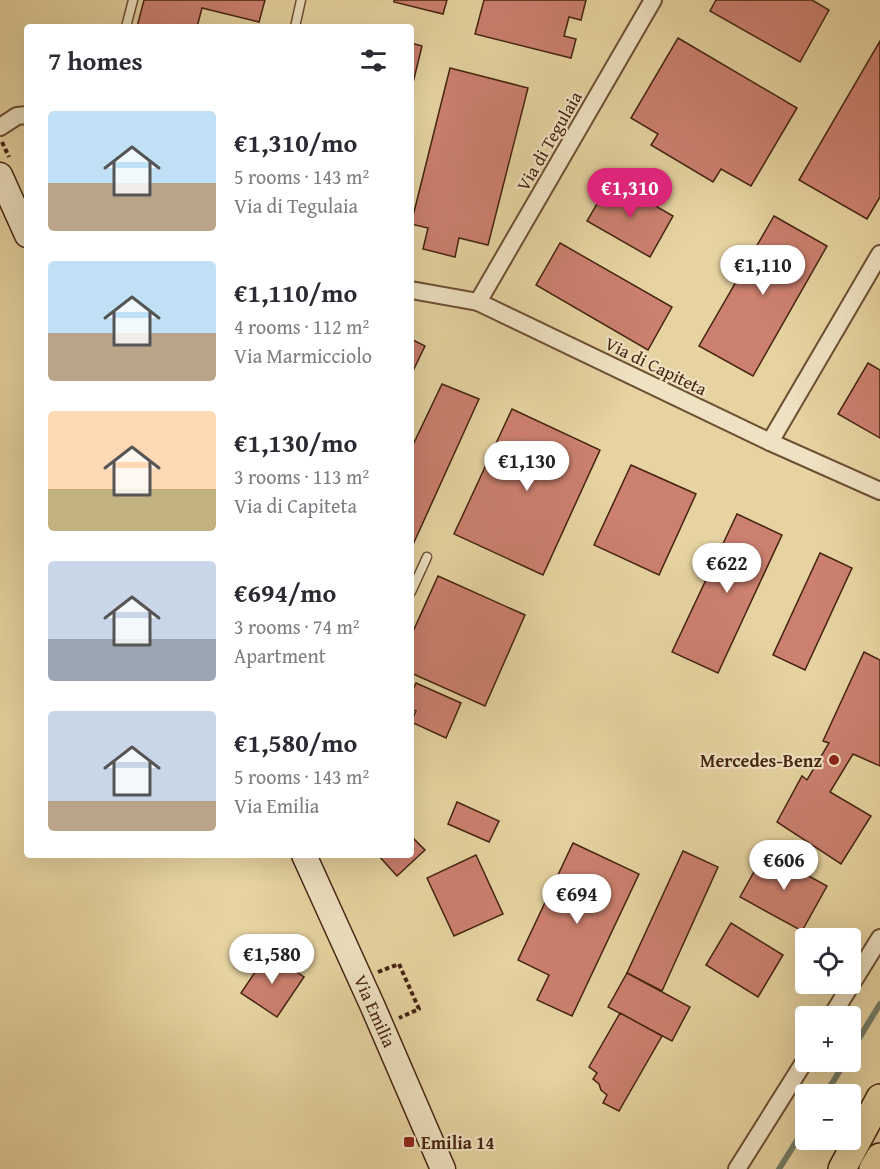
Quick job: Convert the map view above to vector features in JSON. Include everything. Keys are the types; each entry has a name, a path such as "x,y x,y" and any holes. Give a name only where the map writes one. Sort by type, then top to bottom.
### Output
{"main road":[{"path":"0,175 24,228"},
{"name":"Via Emilia","path":"305,858 443,1169"},
{"path":"842,1169 880,1098"},
{"path":"873,1169 880,1157"}],"street":[{"name":"Via di Tegulaia","path":"478,302 648,4"},
{"path":"0,127 17,116 24,116"},
{"path":"770,442 880,254"},
{"name":"Via di Capiteta","path":"414,291 478,302 770,442 880,491"},
{"path":"838,1006 880,938"},
{"path":"737,1169 798,1072"}],"lane":[{"path":"127,24 133,0"},
{"path":"295,24 301,0"},
{"path":"414,585 427,557"}],"building":[{"path":"144,0 265,0 259,22 202,8 198,24 138,24"},
{"path":"394,0 447,0 443,14 394,2"},
{"path":"484,0 586,0 581,20 569,17 564,36 576,39 571,58 475,34"},
{"path":"716,0 812,0 829,10 800,62 710,11"},
{"path":"678,38 797,108 751,186 721,169 713,182 651,145 658,134 631,118"},
{"path":"880,41 880,197 867,219 799,180"},
{"path":"414,44 422,46 414,79"},
{"path":"450,68 528,88 488,245 459,238 455,257 423,249 428,228 414,225 414,212"},
{"path":"611,180 673,216 650,257 587,221"},
{"path":"774,216 827,246 753,376 699,346"},
{"path":"560,243 672,307 648,350 536,285"},
{"path":"414,340 425,346 414,369"},
{"path":"868,363 880,370 880,438 838,414"},
{"path":"442,384 479,399 414,542 414,443"},
{"path":"512,409 600,450 543,575 454,534"},
{"path":"631,465 696,494 659,575 594,545"},
{"path":"737,514 782,535 718,673 672,652"},
{"path":"820,553 852,568 805,670 773,655"},
{"path":"438,576 525,615 485,706 414,674 414,629"},
{"name":"Mercedes-Benz","path":"864,652 880,660 880,766 853,754 830,792 871,816 841,864 777,822 802,776 807,780 829,743 823,741"},
{"path":"416,683 461,703 446,738 414,723 416,711 414,710"},
{"path":"457,802 499,821 489,842 448,824"},
{"path":"414,839 425,850 397,876 381,858 414,858"},
{"path":"573,843 639,874 572,1016 537,1000 549,975 518,960"},
{"path":"683,851 718,867 662,991 627,973"},
{"path":"765,852 827,886 804,928 797,928 740,897"},
{"path":"476,855 503,914 454,936 427,878"},
{"path":"731,923 783,955 758,997 706,965"},
{"path":"268,953 304,977 277,1017 241,993"},
{"path":"627,973 690,1007 672,1041 608,1007"},
{"path":"620,1013 662,1036 619,1111 603,1103 607,1095 593,1079 597,1073 589,1067"}],"waterway":[{"path":"861,1035 880,1004"},
{"path":"832,1084 839,1072"},
{"path":"779,1169 795,1144"}],"place":[{"name":"Mercedes-Benz","path":"834,760"},
{"name":"Emilia 14","path":"409,1142"}]}
